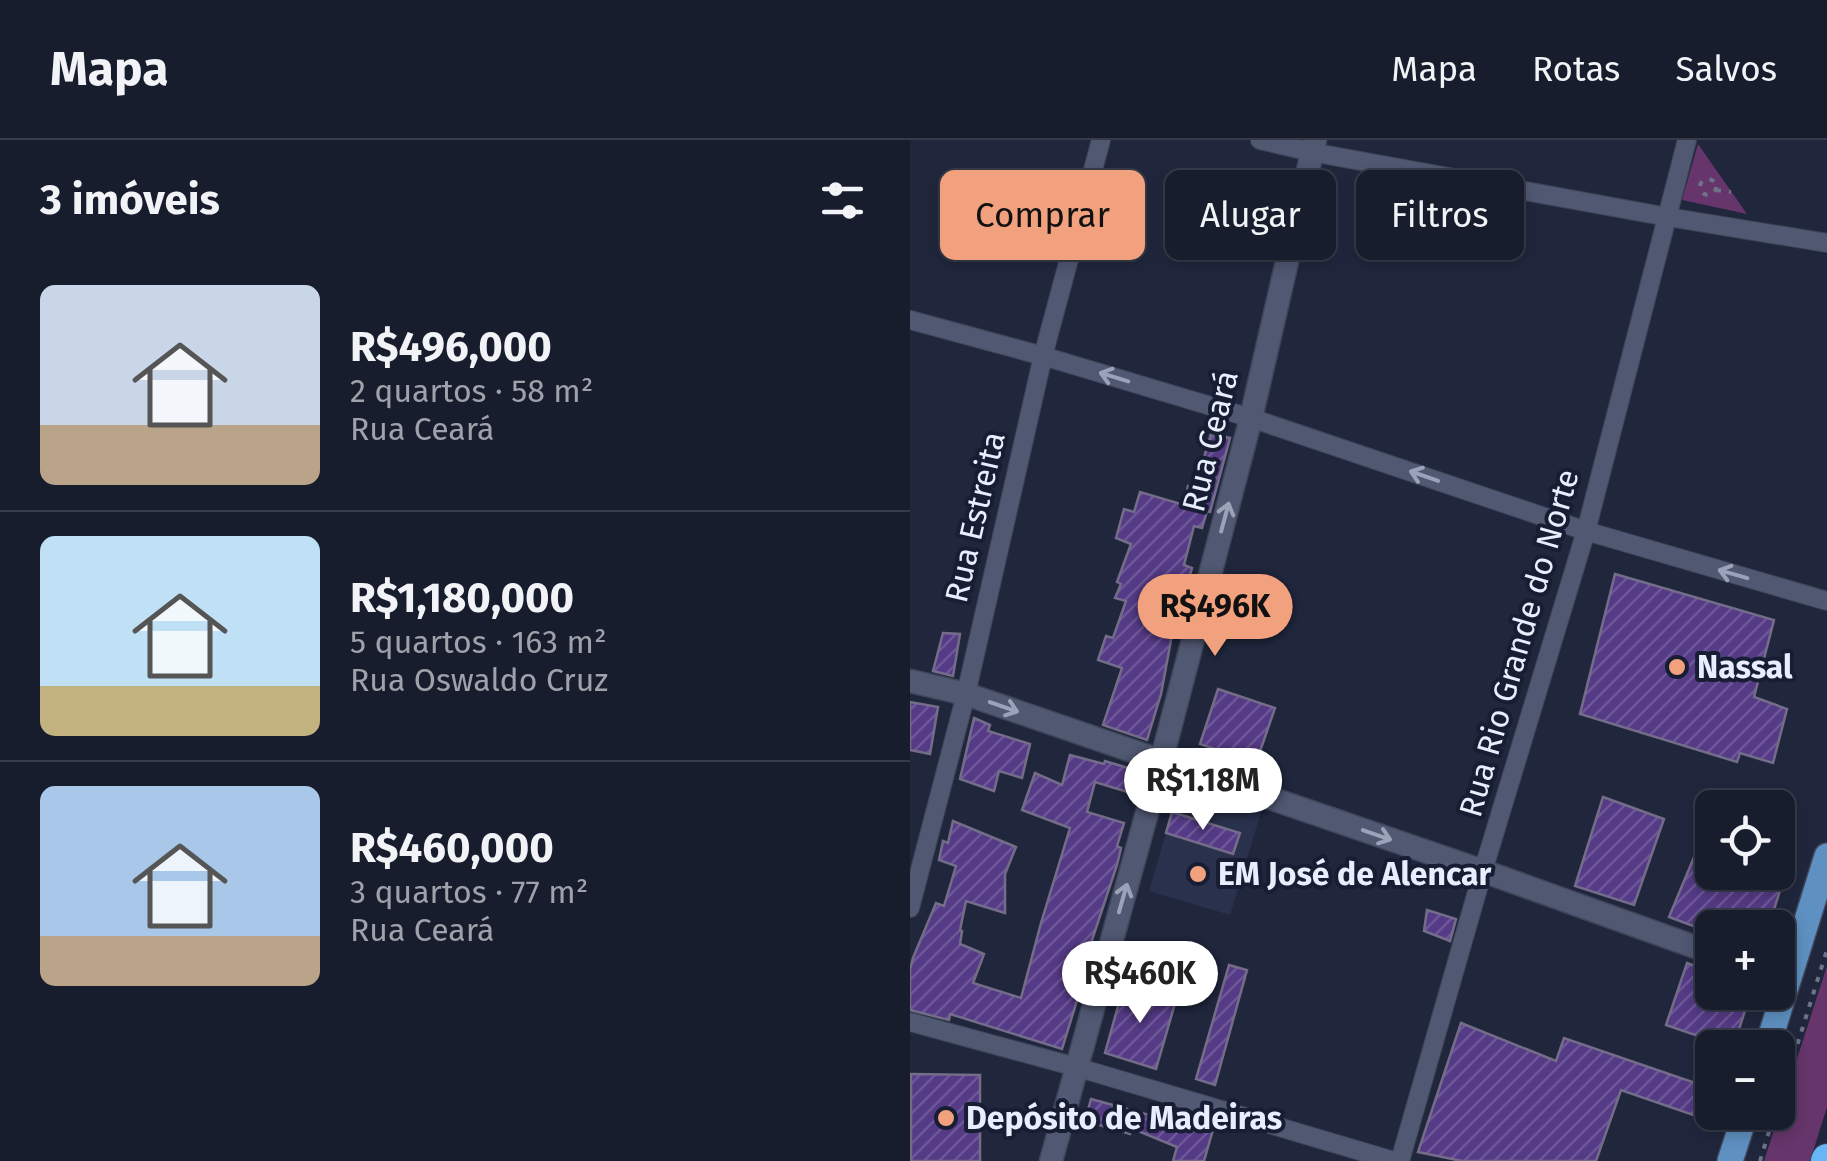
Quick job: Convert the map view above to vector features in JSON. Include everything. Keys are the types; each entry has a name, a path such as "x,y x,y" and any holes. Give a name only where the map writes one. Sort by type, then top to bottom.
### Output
{"main road":[{"path":"1795,945 1827,856"},
{"path":"1730,1161 1740,1130"}],"street":[{"name":"Rua Estreita","path":"910,908 966,694 1043,356 1101,140"},
{"path":"1260,140 1313,146 1668,217 1827,243"},
{"name":"Rua Rio Grande do Norte","path":"1397,1161 1586,531 1686,141"},
{"name":"Rua Ceará","path":"1051,1161 1251,418 1313,146"},
{"path":"910,320 1251,418 1586,531 1827,602"},
{"path":"910,680 966,694 1695,947"},
{"path":"910,1022 1397,1161"}],"path":[{"path":"1710,179 1714,167"},
{"path":"1710,179 1716,190 1708,195 1702,193 1700,186 1710,179"},
{"path":"1716,190 1731,192"},
{"path":"1705,206 1708,195"},
{"path":"1795,1050 1827,950"},
{"path":"1760,1161 1770,1130"}],"shaded area":[{"path":"1698,144 1747,214 1682,200"},
{"name":"EM José de Alencar","path":"1179,786 1261,812 1230,915 1149,891 1166,833 1233,854 1240,834 1172,812"},
{"path":"1827,966 1827,1107 1810,1161 1764,1161 1774,1130 1795,1130 1795,1065"}],"building":[{"path":"1211,434 1230,438 1210,512 1207,511 1202,528 1194,526 1184,565 1192,568 1147,740 1103,725 1122,668 1098,660 1106,636 1113,638 1126,601 1115,598 1131,544 1116,538 1124,509 1134,512 1140,492 1184,505 1188,486 1195,488"},
{"name":"Nassal","path":"1615,574 1774,620 1754,697 1787,709 1773,763 1740,753 1737,762 1580,714"},
{"path":"943,633 960,634 953,676 933,671"},
{"path":"1218,689 1275,708 1256,763 1200,744"},
{"path":"910,702 938,707 930,754 910,750"},
{"path":"974,718 990,725 988,731 1030,744 1022,778 999,771 994,791 960,779"},
{"path":"1070,755 1138,771 1134,794 1095,782 1087,812 1124,823 1117,846 1121,848 1062,1049 950,1014 949,1020 910,1010 913,958 936,903 944,906 956,866 939,860 953,821 1016,847 1005,874 1005,913 966,901 960,944 984,954 973,983 1021,998 1070,828 1022,810 1035,773 1062,785"},
{"path":"1603,797 1664,819 1634,905 1575,886"},
{"path":"1172,812 1240,833 1233,854 1166,833"},
{"path":"1695,855 1695,890 1780,890 1774,910 1695,910 1695,927 1669,917"},
{"path":"1427,910 1456,919 1450,941 1424,931"},
{"path":"1687,963 1695,966 1695,1010 1745,1010 1739,1030 1695,1030 1695,1035 1666,1025"},
{"path":"1229,965 1247,970 1215,1085 1196,1079"},
{"path":"1125,981 1176,1000 1156,1069 1105,1053"},
{"path":"1461,1023 1556,1061 1564,1038 1695,1083 1695,1116 1621,1090 1596,1161 1462,1161 1418,1152"},
{"name":"Depósito de Madeiras","path":"911,1074 980,1075 980,1161 911,1161"},
{"path":"1091,1099 1149,1115 1152,1107 1214,1126 1204,1161 1173,1161 1177,1147 1131,1128 1130,1134 1085,1121"}],"place":[{"name":"Nassal","path":"1677,667"},
{"name":"EM José de Alencar","path":"1198,874"},
{"name":"Depósito de Madeiras","path":"946,1118"}]}
